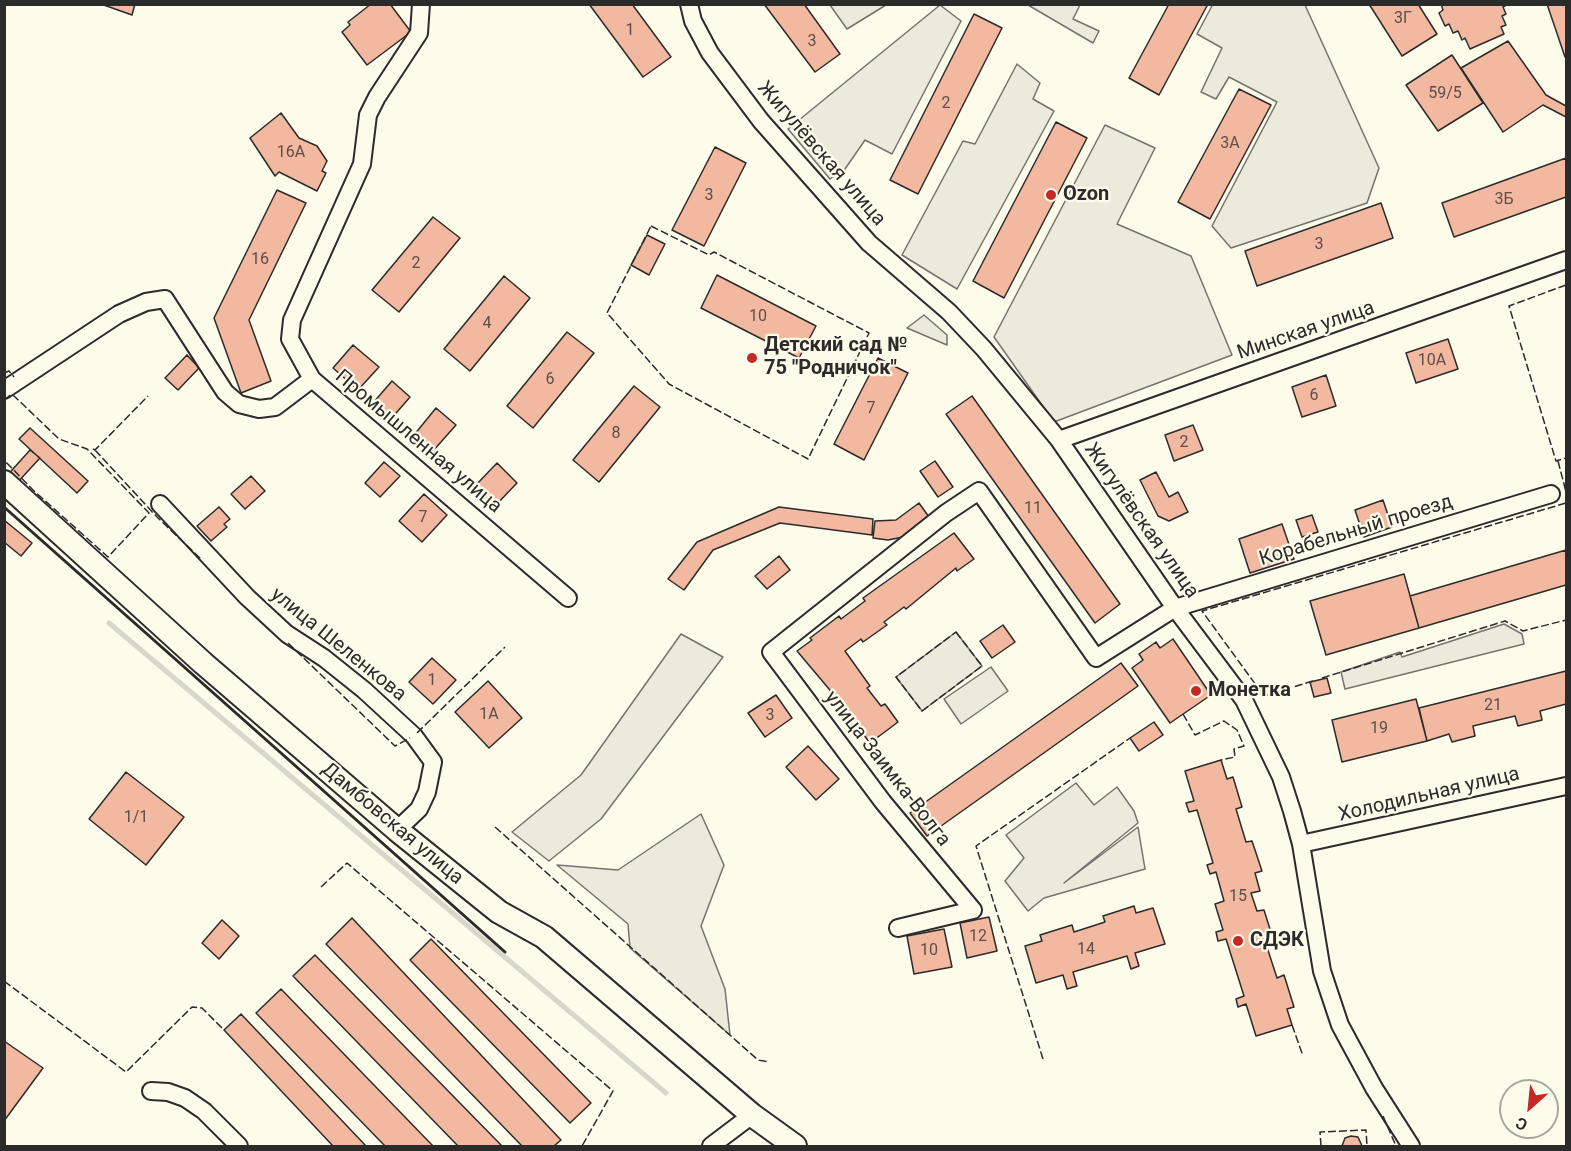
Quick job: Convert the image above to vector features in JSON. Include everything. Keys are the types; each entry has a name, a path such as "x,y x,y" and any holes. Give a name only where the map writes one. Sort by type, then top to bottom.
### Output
{"street":[{"path":"312,380 290,339 292,321 362,164 368,115 377,97 419,33 421,4"},
{"name":"Жигулёвская улица","path":"689,4 693,21 710,53 761,121 869,243 949,312 977,341 1059,440 1175,608 1209,651 1257,724 1281,777 1301,844 1322,971 1340,1025 1374,1088 1411,1146"},
{"name":"Минская улица","path":"1059,440 1566,260"},
{"name":"Промышленная улица","path":"4,390 119,314 146,302 165,299 225,392 238,404 259,409 275,407 312,380 568,598"},
{"name":"Дамбовская улица","path":"8,487 203,663 397,830 499,912 544,937 752,1115 795,1146"},
{"name":"Корабельный проезд","path":"771,652 946,513 979,491 1096,658 1175,608 1551,494"},
{"name":"улица Шеленкова","path":"160,504 255,604 287,634 324,658 364,690 414,736 434,762 427,792 418,809 397,830"},
{"name":"улица Заимка-Волга","path":"771,652 883,802 973,910 898,928"},
{"name":"Холодильная улица","path":"1301,844 1566,786"},
{"path":"151,1091 168,1092 185,1098 204,1111 239,1146"},
{"path":"711,1146 752,1115"}],"shaded area":[{"path":"1213,4 1305,5 1379,168 1367,203 1231,248 1212,226 1277,102 1229,77 1216,99 1201,92 1222,48 1197,34"},
{"path":"830,5 886,5 847,29"},
{"path":"940,5 961,21 892,154 865,140 845,169 830,179 788,129"},
{"path":"1028,5 1080,5 1073,19 1099,31 1093,43"},
{"path":"1017,64 1040,83 1033,99 1054,111 957,289 902,255 963,141 975,144"},
{"path":"1105,125 1155,148 1117,224 1191,256 1232,355 1054,422 994,337"},
{"path":"924,315 947,335 947,345 907,328"},
{"path":"1504,624 1522,634 1524,644 1345,689 1341,672 1400,652 1402,657"},
{"path":"956,632 982,666 922,711 896,677"},
{"path":"681,634 723,657 601,819 549,861 512,832 581,775"},
{"path":"991,667 1008,691 961,724 944,699"},
{"path":"1076,783 1094,805 1117,787 1134,811 1138,823 1064,883 1138,827 1145,869 1044,898 1028,911 1005,881 1024,858 1006,835"},
{"path":"701,814 724,865 701,926 725,989 730,1035 630,948 628,924 557,865 618,870"}],"building":[{"path":"101,4 135,4 132,15"},
{"path":"371,4 390,4 411,32 367,65 342,32 350,25 348,22"},
{"path":"589,4 632,4 671,57 643,77"},
{"path":"764,4 804,4 840,54 815,72"},
{"path":"1169,4 1208,4 1159,95 1129,78"},
{"path":"1369,4 1418,4 1437,34 1402,56"},
{"path":"1441,4 1508,4 1503,7 1506,14 1502,16 1506,25 1501,27 1504,34 1470,49 1465,38 1462,40 1458,31 1453,33 1449,24 1445,26 1439,13 1443,10"},
{"path":"1547,4 1566,4 1566,57 1565,57"},
{"path":"974,14 1002,28 918,194 890,180"},
{"path":"1508,41 1546,95 1566,106 1566,117 1543,105 1503,132 1461,68"},
{"path":"1452,55 1483,103 1438,131 1406,85"},
{"path":"1239,89 1271,105 1210,219 1178,202"},
{"path":"281,113 299,138 317,146 327,161 322,171 326,173 317,191 279,172 275,176 250,138"},
{"path":"1056,122 1087,138 1004,298 973,281"},
{"path":"715,147 746,163 704,246 672,230"},
{"path":"1566,158 1566,197 1454,237 1442,203"},
{"path":"277,190 306,203 249,320 271,381 241,393 214,318"},
{"path":"1381,203 1393,238 1257,286 1245,251"},
{"path":"433,217 460,238 399,312 372,290"},
{"path":"647,235 665,244 649,275 631,265"},
{"path":"717,275 816,326 799,358 701,308"},
{"path":"504,276 530,298 470,371 444,349"},
{"path":"567,332 594,353 533,428 507,406"},
{"path":"1448,339 1458,369 1416,383 1406,353"},
{"path":"353,345 379,367 358,390 333,368"},
{"path":"187,355 199,368 178,390 165,378"},
{"path":"878,358 908,373 864,460 834,444"},
{"path":"1326,375 1336,406 1302,417 1292,387"},
{"path":"392,381 410,397 391,419 373,403"},
{"path":"634,386 660,407 599,482 573,460"},
{"path":"972,396 1120,604 1095,623 946,414"},
{"path":"436,408 456,425 433,451 414,435"},
{"path":"1193,425 1203,450 1174,461 1165,435"},
{"path":"30,428 88,481 77,493 19,439"},
{"path":"30,450 40,458 4,497 4,479"},
{"path":"935,461 953,487 938,497 920,471"},
{"path":"384,462 400,476 380,497 365,483"},
{"path":"497,463 517,483 495,506 474,487"},
{"path":"1156,472 1169,497 1178,492 1188,512 1169,521 1158,516 1140,480"},
{"path":"251,476 265,491 245,509 231,494"},
{"path":"424,494 447,515 422,542 399,521"},
{"path":"1383,500 1392,527 1364,537 1355,510"},
{"path":"919,503 929,517 903,537 888,540 873,538 875,521 896,520"},
{"path":"219,507 230,519 224,524 227,527 211,541 197,526"},
{"path":"779,507 873,519 872,535 780,523 713,550 684,590 668,579 697,542"},
{"path":"1312,515 1318,532 1302,537 1296,520"},
{"path":"4,520 32,543 21,556 4,542"},
{"path":"1282,524 1294,559 1250,573 1239,539"},
{"path":"954,533 974,559 957,571 956,568 906,609 904,607 884,622 887,625 863,642 861,639 845,651 870,686 867,688 881,706 885,704 898,722 870,743 860,730 858,732 837,705 840,702 797,651 839,616 841,619 865,601 863,598"},
{"path":"1566,550 1566,585 1419,628 1410,596"},
{"path":"779,556 790,570 767,589 755,576"},
{"path":"1404,574 1419,628 1326,655 1310,601"},
{"path":"1003,625 1015,642 992,658 980,641"},
{"path":"1173,639 1211,695 1170,723 1132,668 1143,660 1139,654 1156,642 1160,648"},
{"path":"432,658 456,680 433,704 409,682"},
{"path":"1121,663 1138,686 927,836 910,813"},
{"path":"1566,671 1566,704 1540,711 1542,720 1518,726 1515,716 1473,726 1475,736 1452,742 1449,734 1427,741 1419,708"},
{"path":"1327,678 1331,693 1314,697 1310,682"},
{"path":"488,681 522,718 489,748 455,712"},
{"path":"776,695 792,718 765,737 748,713"},
{"path":"1416,699 1427,741 1342,762 1332,720"},
{"path":"1154,722 1163,735 1139,751 1130,738"},
{"path":"808,746 839,779 816,800 786,767"},
{"path":"1221,760 1227,779 1233,777 1242,807 1236,809 1246,842 1252,841 1262,871 1255,873 1260,891 1251,893 1257,911 1264,910 1274,942 1266,944 1277,978 1284,975 1294,1007 1287,1009 1292,1025 1256,1036 1246,1004 1238,1007 1236,999 1244,996 1226,939 1218,941 1216,932 1223,930 1215,904 1224,901 1216,872 1210,874 1207,865 1213,863 1197,810 1189,812 1186,803 1194,801 1185,771"},
{"path":"126,772 184,817 146,865 89,819"},
{"path":"1134,906 1136,913 1153,908 1165,944 1135,953 1139,966 1131,969 1127,956 1073,972 1077,986 1067,989 1063,975 1036,983 1025,946 1042,941 1040,935 1072,925 1074,932 1105,922 1103,916"},
{"path":"989,917 997,951 967,958 960,923"},
{"path":"352,918 561,1140 554,1146 522,1146 326,944"},
{"path":"222,920 239,936 219,959 202,943"},
{"path":"944,929 952,967 914,974 907,936"},
{"path":"431,939 591,1103 570,1123 410,960"},
{"path":"315,955 502,1146 458,1146 293,976"},
{"path":"281,989 433,1146 385,1146 256,1013"},
{"path":"241,1014 366,1146 333,1146 224,1030"},
{"path":"4,1041 43,1068 4,1121"},
{"path":"1358,1137 1362,1146 1342,1146 1345,1138"}],"waterway":[{"path":"109,623 666,1093"}],"fence":[{"path":"651,226 709,255 714,252 869,333 808,459 669,384 607,313 651,226"},
{"path":"1566,285 1509,306 1556,461 1566,458"},
{"path":"4,373 9,371 14,377"},
{"path":"4,400 12,394 59,439 87,449 149,513 108,557 33,490 4,460"},
{"path":"93,449 95,450 148,396"},
{"path":"95,450 157,517 202,560"},
{"path":"1558,461 1566,492"},
{"path":"1313,681 1264,696 1202,611 1566,503"},
{"path":"1322,678 1505,621 1523,631 1566,620"},
{"path":"956,632 982,666 922,711 896,677 956,632"},
{"path":"288,643 395,746 410,738"},
{"path":"417,733 505,647"},
{"path":"1183,714 1195,735 1224,721 1237,730 1244,746 1234,749 1235,757 1221,760"},
{"path":"1043,1059 976,846 1130,738"},
{"path":"495,827 758,1060 769,1062"},
{"path":"321,887 347,863 613,1091 582,1146"},
{"path":"4,981 126,1072 192,1007 202,1008 224,1030"},
{"path":"1292,1025 1303,1056"},
{"path":"1383,1116 1396,1146"},
{"path":"1321,1146 1320,1132 1366,1130 1367,1146"}],"wall":[{"path":"4,507 505,952"}],"place":[{"name":"Ozon","path":"1051,195"},
{"name":"Детский сад № 75 \"Родничок\"","path":"752,358"},
{"name":"Монетка","path":"1196,691"},
{"name":"СДЭК","path":"1238,941"}]}
